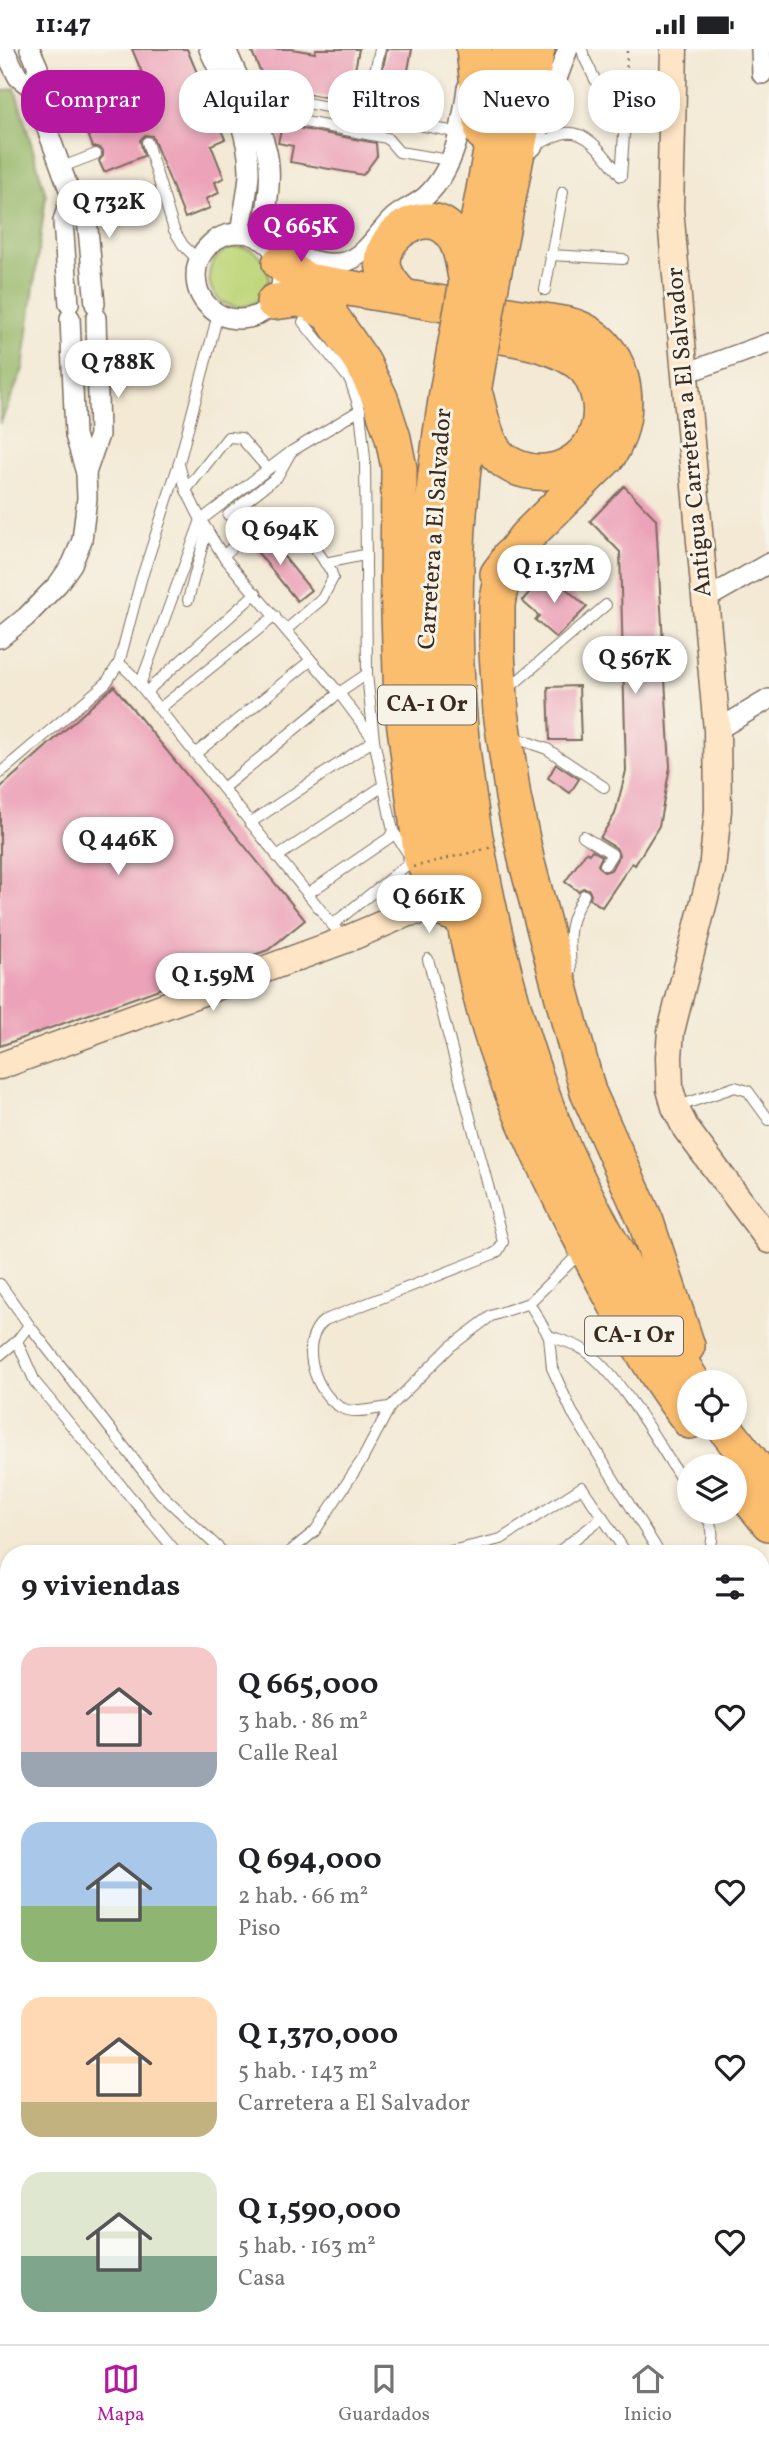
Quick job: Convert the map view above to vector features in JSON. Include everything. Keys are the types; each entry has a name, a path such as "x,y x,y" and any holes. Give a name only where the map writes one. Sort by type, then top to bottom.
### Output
{"highway":[{"path":"473,49 487,168"},
{"name":"Carretera a El Salvador","path":"510,49 487,168 467,350 437,463 426,611 429,740 462,931 486,1016 511,1087 547,1173 586,1247 643,1351 677,1402"},
{"name":"Carretera a El Salvador","path":"474,287 507,203 537,49"},
{"path":"402,296 387,278 383,265 385,251 398,232 411,224 425,222 438,223 449,230 457,241 474,287"},
{"path":"269,248 307,281 584,329 607,350 617,368 624,391 625,409 608,457 510,556 484,597 456,655"},
{"path":"274,302 297,299 306,311 330,315 363,363 380,398 393,438 399,468 402,704 422,859 421,871 462,931"},
{"path":"306,311 516,339 555,349 579,362 592,378 602,415 596,438 581,457 563,468 542,473 523,470 505,462 494,450 481,419 474,386"},
{"name":"Carretera a El Salvador","path":"467,350 474,386 460,500 456,655 461,740 475,844 499,955 540,1091 573,1170 643,1300 688,1370"},
{"path":"398,526 437,463"},
{"path":"510,556 497,604 496,631 504,734 524,849 588,1092 646,1222 692,1370"},
{"path":"734,1440 769,1485"},
{"path":"747,1496 769,1523"}],"street":[{"path":"4,49 21,79"},
{"path":"30,49 37,70"},
{"path":"209,49 239,120 248,158 249,176 240,233"},
{"path":"226,49 235,70"},
{"path":"470,70 473,49"},
{"path":"507,203 568,49"},
{"name":"Antigua Carretera a El Salvador","path":"674,49 670,209 717,730 718,810 712,870 671,1031 670,1089 686,1129 768,1238"},
{"path":"761,49 762,74"},
{"path":"50,133 71,195 87,218 96,311 99,435 86,473"},
{"path":"261,133 267,153 269,248 282,283 274,302 265,311 242,319 230,318 218,314 201,296 196,273 205,250 215,241 240,233 269,248 330,264 351,260 360,254 400,210 420,201 429,193 441,176 461,133"},
{"path":"0,638 26,617 58,584 72,564 82,540 87,498 86,473 75,435 63,221 71,195"},
{"path":"67,269 92,268"},
{"path":"686,373 769,343"},
{"path":"704,600 769,563"},
{"path":"717,730 769,699"},
{"path":"408,913 421,894 421,871"},
{"path":"0,1066 338,932 408,913 430,910 462,931"}],"lane":[{"path":"375,70 380,49"},
{"path":"582,49 590,70"},
{"path":"314,124 387,138 399,152 449,160"},
{"path":"531,148 566,133 578,135 588,139 621,177 624,133"},
{"path":"147,142 174,230 183,245 199,261"},
{"path":"62,167 96,154"},
{"path":"545,290 563,192"},
{"path":"550,255 623,259"},
{"path":"119,663 143,689 338,932 408,864 409,855 393,831 383,786 374,740 367,674 365,459 360,410 350,380 306,311"},
{"path":"0,773 106,683 119,663 141,580 178,463 218,314"},
{"path":"143,689 204,525 267,468 360,410"},
{"path":"186,490 228,436 241,438 267,468"},
{"path":"228,515 277,477 292,451"},
{"path":"178,463 186,490 223,555 287,629 374,740"},
{"path":"223,555 271,516 289,515 296,520 331,571 332,583 322,600 287,629"},
{"path":"188,600 204,525"},
{"path":"325,563 364,555"},
{"path":"143,689 256,593"},
{"path":"500,695 606,605"},
{"path":"159,709 275,616"},
{"path":"195,754 310,661"},
{"path":"223,788 339,693 367,674"},
{"path":"504,734 547,749 604,787"},
{"path":"250,823 374,740"},
{"path":"277,857 383,786"},
{"path":"307,894 389,838 393,831"},
{"path":"583,836 612,854 605,865"},
{"path":"564,1001 571,971 569,926 584,895"},
{"path":"390,1407 346,1410 326,1398 314,1372 311,1348 315,1329 325,1320 493,1254 503,1242 428,958"},
{"path":"675,1107 735,1087 748,1091 769,1120"},
{"path":"298,1545 315,1531 362,1459 390,1407 461,1338 491,1316 529,1303 586,1247"},
{"path":"0,1284 160,1493 215,1545"},
{"path":"529,1303 549,1336 552,1368 572,1412 654,1545"},
{"path":"0,1355 17,1341 29,1325"},
{"path":"549,1336 583,1349 602,1364 677,1473"},
{"path":"17,1341 35,1382 171,1545"},
{"path":"475,1545 500,1539 581,1487 603,1517 619,1545"},
{"path":"567,1545 603,1517"},
{"path":"710,1545 712,1524"}],"path":[{"path":"626,70 627,49"},
{"path":"421,871 497,846"}],"green space":[{"path":"15,88 21,109 21,133 28,133 46,195 23,369 0,424 0,92"},
{"path":"233,247 245,247 264,260 269,277 267,289 256,302 245,307 233,307 214,294 209,283 209,271 222,252"}],"building":[{"path":"132,49 187,49 196,70 179,70 179,133 222,133 225,139 211,145 224,178 215,182 219,193 206,199 210,208 185,218 152,136 145,135 140,140 144,156 104,172 99,161 103,151 93,147 88,133 165,133 165,70 141,70"},
{"path":"260,49 292,49 315,53 316,49 359,49 355,70 328,70 328,97 314,95 314,70 260,70 252,52"},
{"path":"387,49 412,49 408,70 382,70"},
{"path":"314,131 376,143 377,156 363,175 290,162 293,146 278,143 280,133"},
{"path":"624,486 656,519 670,767 659,826 635,865 632,863 602,907 590,899 588,889 578,891 565,882 586,852 589,854 592,850 602,856 598,865 604,872 611,870 619,855 616,848 600,838 615,814 626,771 620,552 590,521"},
{"path":"264,532 311,590 297,601 250,543"},
{"path":"547,572 587,607 556,638 535,620 539,616 522,601"},
{"path":"114,686 305,920 268,950 0,1046 0,788"},
{"path":"579,686 581,740 550,740 548,687"},
{"path":"556,764 579,779 570,793 548,778"}]}
